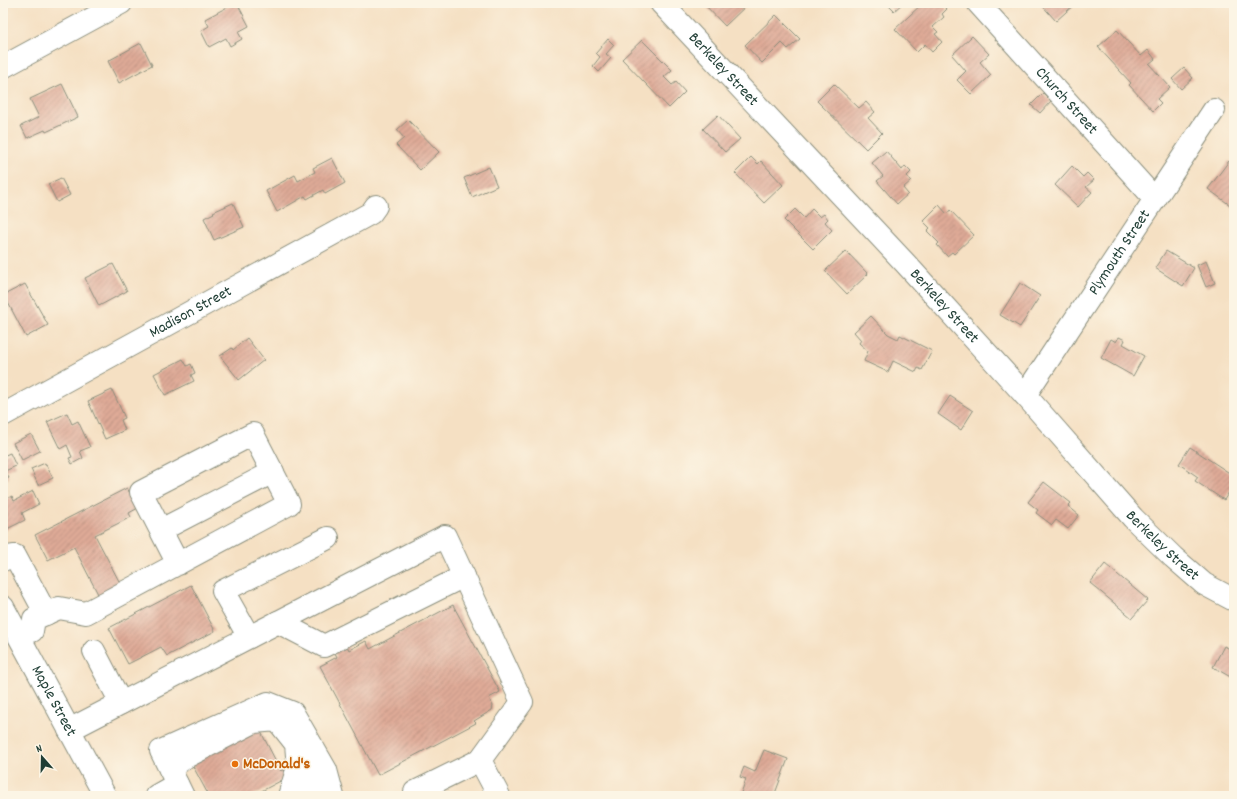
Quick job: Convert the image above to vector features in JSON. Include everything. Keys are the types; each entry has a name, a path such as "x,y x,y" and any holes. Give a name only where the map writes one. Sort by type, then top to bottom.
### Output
{"street":[{"path":"3,67 121,3"},
{"name":"Berkeley Street","path":"660,3 906,264 1025,395 1133,518 1173,557 1204,584 1234,600"},
{"name":"Church Street","path":"978,3 1155,199"},
{"name":"Plymouth Street","path":"1025,395 1214,110"},
{"name":"Madison Street","path":"3,415 371,213 376,206"},
{"path":"71,611 64,621 38,634 26,634 34,619 59,608 86,613 178,564 289,504 253,434 141,492 178,564"},
{"path":"161,530 273,472"},
{"path":"69,730 445,536 522,702 480,760 415,792"},
{"path":"249,637 223,591 328,538"},
{"path":"3,560 8,557 15,556 46,614"},
{"path":"278,622 324,646 464,576"},
{"name":"Maple Street","path":"3,607 26,634 69,730 105,796"},
{"path":"94,651 121,703"},
{"path":"176,783 161,751 268,703 293,713 326,770 333,796"},
{"path":"156,796 176,783 186,757 254,722 278,720 296,744 314,774 312,791 309,796"},
{"path":"289,796 298,767 296,744"},
{"path":"480,760 499,796"}],"building":[{"path":"237,3 249,26 238,32 242,39 230,46 226,38 209,47 201,31 209,26 205,19"},
{"path":"703,3 749,3 725,26"},
{"path":"886,3 903,3 894,11"},
{"path":"923,3 941,3 947,9 942,14 944,17 933,27 938,32 935,34 942,42 932,52 925,44 917,52 895,29"},
{"path":"1040,3 1076,3 1056,21"},
{"path":"776,15 800,39 788,49 782,43 762,63 745,45"},
{"path":"1117,30 1141,56 1148,50 1155,59 1149,64 1170,87 1157,99 1161,103 1153,111 1129,85 1131,83 1098,47"},
{"path":"972,36 989,54 980,62 991,75 971,94 957,80 966,71 952,55"},
{"path":"608,39 614,45 606,54 611,58 599,72 593,66 600,57 596,53"},
{"path":"642,40 672,70 664,77 672,85 676,82 685,92 669,108 622,59"},
{"path":"141,43 152,65 119,83 108,61"},
{"path":"1184,68 1193,78 1181,89 1172,79"},
{"path":"62,84 78,117 46,132 45,130 27,138 21,126 39,117 30,99"},
{"path":"834,84 859,108 866,102 875,112 868,118 882,133 866,149 817,101"},
{"path":"1043,93 1051,101 1040,113 1031,105"},
{"path":"718,115 740,139 725,152 703,129"},
{"path":"408,120 439,152 420,170 396,145 404,138 397,130"},
{"path":"886,151 902,170 905,166 911,172 907,176 911,181 903,188 908,194 897,204 877,181 883,176 872,163"},
{"path":"751,157 758,164 761,161 783,185 764,203 735,173"},
{"path":"332,158 345,183 325,194 323,190 307,199 305,196 277,212 266,191 295,175 298,181 315,172 313,168"},
{"path":"1229,161 1234,165 1234,208 1208,189"},
{"path":"1072,166 1083,177 1087,173 1094,180 1086,187 1092,192 1078,207 1055,185"},
{"path":"489,167 497,186 472,197 464,178"},
{"path":"61,178 70,195 57,202 48,184"},
{"path":"233,203 244,227 214,240 204,218"},
{"path":"939,205 947,214 950,210 974,235 954,254 952,252 947,256 937,245 939,243 927,231 930,228 923,221"},
{"path":"795,209 804,218 812,209 820,217 824,214 828,219 825,222 832,230 813,249 784,220"},
{"path":"846,251 868,274 847,294 825,271"},
{"path":"1166,251 1194,268 1183,286 1155,268"},
{"path":"1206,261 1215,283 1206,287 1197,265"},
{"path":"113,264 127,291 99,306 85,278"},
{"path":"1020,283 1040,296 1020,327 1000,315"},
{"path":"25,284 48,325 26,337 4,295"},
{"path":"871,316 888,334 898,339 900,335 932,351 922,370 918,368 916,372 893,361 888,372 864,361 868,351 859,343 861,340 854,332"},
{"path":"1119,337 1125,340 1123,344 1144,356 1133,376 1101,358 1111,339 1116,342"},
{"path":"247,338 264,360 239,380 220,356 232,348 233,350"},
{"path":"183,359 187,366 191,364 195,373 191,375 194,381 165,395 154,374"},
{"path":"112,390 125,418 121,420 125,430 105,439 88,401"},
{"path":"950,396 973,411 961,430 938,414"},
{"path":"67,413 72,424 78,421 90,447 80,451 83,458 72,464 69,458 72,457 67,445 60,449 47,422"},
{"path":"31,434 40,451 22,460 13,443"},
{"path":"1190,447 1234,476 1234,484 1224,500 1195,481 1198,477 1179,464"},
{"path":"10,453 16,466 5,471 9,478 3,480 3,456"},
{"path":"45,463 53,478 38,485 31,469"},
{"path":"1044,482 1071,503 1068,506 1079,515 1068,529 1056,520 1052,525 1036,513 1038,510 1028,502"},
{"path":"127,488 138,508 129,513 131,517 95,535 121,585 99,596 74,547 48,560 35,535"},
{"path":"33,491 39,504 22,513 25,520 3,531 3,501 12,496 14,501"},
{"path":"1105,564 1148,600 1132,618 1090,583"},
{"path":"191,585 215,631 167,656 161,647 128,664 109,628"},
{"path":"453,605 500,692 489,698 493,706 492,710 474,721 476,723 378,775 320,666 337,657 333,649 345,642 349,650 366,641 370,649"},
{"path":"1224,646 1234,651 1234,679 1213,667"},
{"name":"McDonald's","path":"259,722 261,732 281,771 284,769 288,777 252,796 209,796 189,759"},
{"path":"764,750 788,759 774,796 740,796 746,779 740,777 744,767 755,772"}],"place":[{"name":"McDonald's","path":"235,764"}]}
